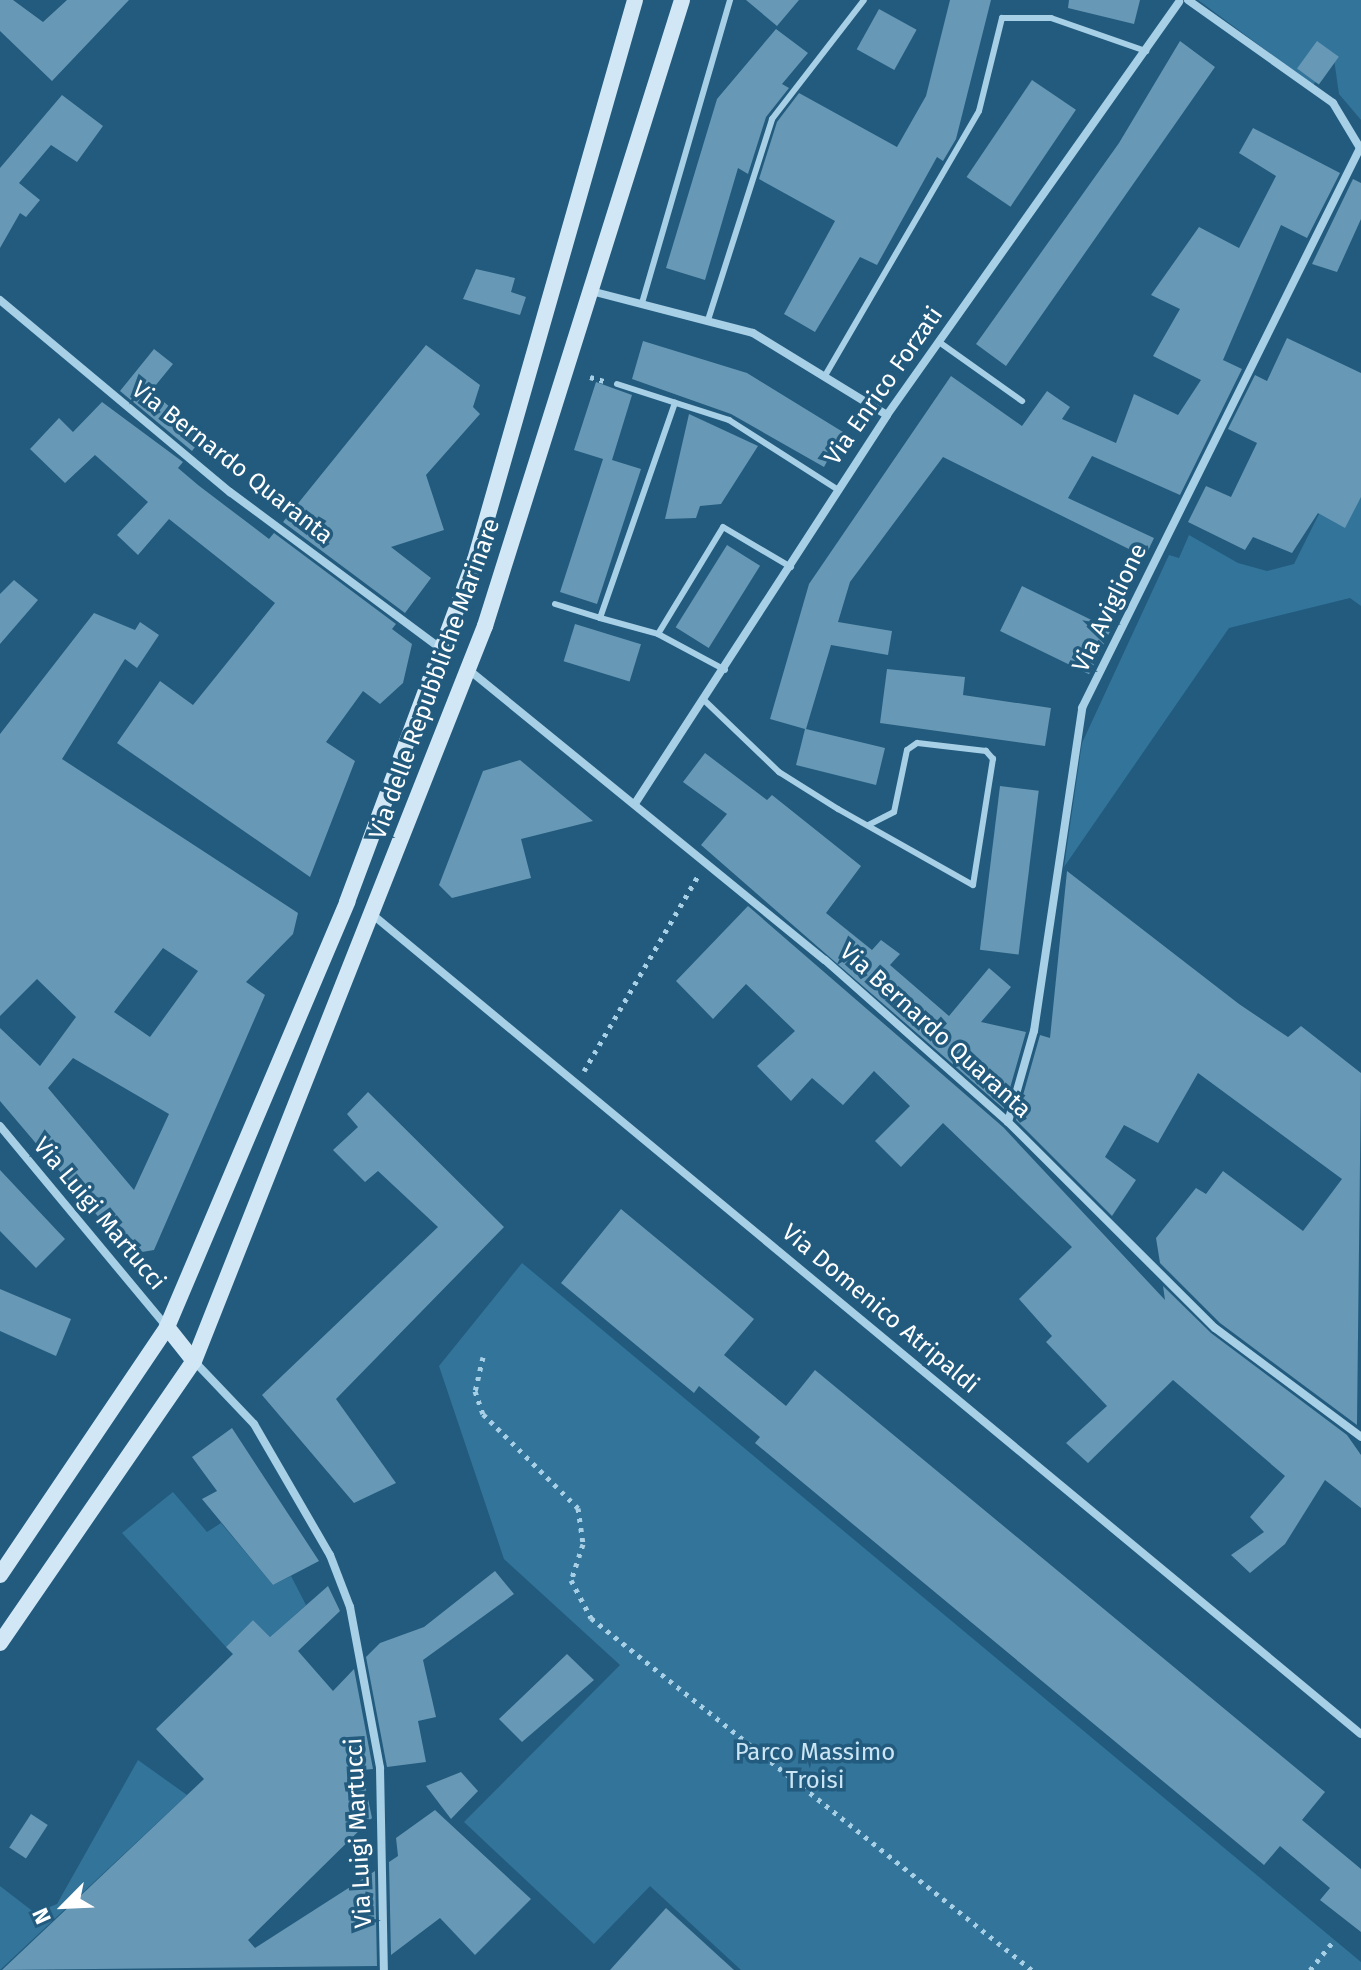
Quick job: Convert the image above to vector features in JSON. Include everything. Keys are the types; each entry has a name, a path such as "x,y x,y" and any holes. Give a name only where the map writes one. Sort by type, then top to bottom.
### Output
{"main road":[{"name":"Via delle Repubbliche Marinare","path":"0,1575 167,1327 347,902 443,650 635,0"},
{"name":"Via delle Repubbliche Marinare","path":"0,1643 194,1361 468,669 682,0"},
{"path":"443,650 468,669"},
{"path":"347,902 373,915"},
{"path":"167,1327 194,1361"}],"street":[{"path":"1184,1 1333,103 1361,148"},
{"name":"Via Enrico Forzati","path":"636,802 726,670 837,489 887,415 1184,1"},
{"name":"Via Aviglione","path":"1008,1122 1034,1031 1082,708 1361,148"},
{"path":"591,291 753,333 826,374 887,415"},
{"name":"Via Bernardo Quaranta","path":"0,300 230,492 443,650"},
{"name":"Via Bernardo Quaranta","path":"468,669 636,802 1008,1122 1215,1328 1361,1437"},
{"name":"Via Domenico Atripaldi","path":"373,915 1361,1734"},
{"name":"Via Luigi Martucci","path":"0,1126 167,1327"},
{"name":"Via Luigi Martucci","path":"194,1361 254,1424 302,1502 359,1635 380,1768 384,1970"}],"lane":[{"path":"642,303 730,0"},
{"path":"708,320 772,119 864,0"},
{"path":"826,374 979,111 1002,18 1051,18 1146,51"},
{"path":"939,342 1022,401"},
{"path":"617,384 729,420 837,489"},
{"path":"600,618 675,403"},
{"path":"658,634 723,527 791,567"},
{"path":"555,604 658,634 726,670"},
{"path":"705,701 779,772 868,825 973,885 993,759 986,751 917,743 907,750 894,812 868,825"}],"path":[{"path":"577,1084 707,862"},
{"path":"483,1357 475,1391 483,1414 578,1508 583,1544 571,1580 604,1632 1032,1970"},
{"path":"1310,1970 1334,1940"}],"green space":[{"path":"1198,0 1361,0 1361,120 1339,94 1334,59 1313,85"},
{"path":"1361,384 1361,606 1350,598 1229,628 1064,867 1082,743 1169,555 1179,558 1189,535 1238,563 1267,571 1294,564 1319,514 1304,505"},
{"name":"Parco Massimo Troisi","path":"522,1263 1361,1962 1361,1970 741,1970 650,1886 594,1944 464,1822 620,1665 504,1559 439,1366"},
{"path":"173,1492 207,1532 221,1523 273,1585 291,1576 306,1605 270,1637 253,1620 226,1647 122,1533"},
{"path":"138,1760 187,1795 0,1970 0,1886 35,1913 57,1904"}],"building":[{"path":"0,0 13,0 43,22 67,0 129,0 52,81 0,31"},
{"path":"746,0 799,0 777,26"},
{"path":"950,0 991,0 956,139 943,161 937,157 877,265 860,257 815,332 784,314 835,221 759,179 777,122 799,93 897,147 926,96"},
{"path":"1069,0 1140,0 1134,24 1068,8"},
{"path":"879,9 917,30 894,70 857,49"},
{"path":"776,29 808,53 782,84 789,88 766,117 748,174 738,168 705,280 666,268 717,99"},
{"path":"1180,41 1215,67 1006,366 976,344 1119,143"},
{"path":"1317,41 1339,57 1319,84 1297,69"},
{"path":"1032,80 1076,110 1011,207 967,177"},
{"path":"62,95 103,126 77,162 51,145 19,183 40,200 26,217 20,213 0,248 0,168"},
{"path":"1253,128 1340,173 1307,238 1281,225 1223,360 1242,369 1180,495 1092,456 1068,498 1154,538 1145,557 943,457 850,582 838,622 892,631 888,655 831,645 806,729 885,748 876,785 796,765 805,729 770,719 809,584 951,376 1022,426 1047,391 1070,407 1062,419 1116,443 1134,394 1178,415 1201,380 1153,356 1180,309 1151,295 1199,227 1239,248 1276,176 1239,153"},
{"path":"1353,179 1361,183 1361,219 1337,272 1312,264"},
{"path":"476,269 515,278 511,292 526,297 520,315 463,299"},
{"path":"1287,338 1361,373 1361,497 1345,528 1318,513 1292,553 1253,537 1245,550 1188,522 1206,486 1231,497 1257,443 1228,429 1255,375 1267,381"},
{"path":"643,341 747,373 843,432 824,467 731,414 632,379"},
{"path":"426,345 480,385 473,407 480,414 426,475 444,530 391,547 431,578 405,613 283,522"},
{"path":"154,349 173,364 151,391 204,436 192,451 120,391"},
{"path":"596,382 632,395 612,460 641,469 597,604 560,592 603,459 574,450"},
{"path":"102,402 183,462 178,468 198,485 269,539 274,533 396,624 392,629 412,644 403,683 380,704 363,691 326,742 355,761 310,877 117,743 160,681 193,705 275,603 169,519 138,555 117,535 148,502 95,455 65,483 30,449 59,418 73,432"},
{"path":"689,414 758,446 721,504 700,506 696,518 665,519"},
{"path":"727,545 760,566 709,648 676,627"},
{"path":"14,580 38,600 0,644 0,594"},
{"path":"1022,586 1111,629 1089,674 1000,631"},
{"path":"94,613 135,630 140,622 159,635 137,668 125,659 62,759 298,913 293,934 246,982 265,995 154,1250 130,1254 0,1101 0,1028 40,1066 76,1017 37,979 0,1016 0,734","holes":["163,948 198,971 150,1037 114,1012","73,1058 169,1114 134,1190 48,1088"]},
{"path":"575,624 641,644 630,681 564,661"},
{"path":"887,669 965,677 963,695 1051,708 1045,746 880,723"},
{"path":"705,753 767,800 772,795 861,866 826,913 872,950 881,940 900,954 890,965 949,1016 989,968 1011,987 981,1022 1026,1032 1004,1109 701,845 727,814 683,782"},
{"path":"520,760 593,821 521,839 531,878 452,898 439,885 483,771"},
{"path":"1000,786 1039,791 1019,955 980,950"},
{"path":"1067,871 1239,1004 1288,1037 1301,1026 1361,1073 1357,1425 1220,1323 1160,1263 1156,1238 1196,1188 1206,1194 1223,1171 1303,1231 1342,1179 1198,1073 1158,1143 1124,1125 1105,1157 1136,1180 1112,1216 1016,1120 1040,1035 1050,1038"},
{"path":"748,906 1003,1127 1165,1300 1163,1286 1211,1333 1347,1435 1361,1455 1361,1508 1325,1480 1285,1544 1250,1573 1231,1555 1264,1532 1250,1517 1285,1476 1173,1380 1088,1463 1066,1443 1107,1406 1046,1342 1052,1336 1019,1299 1072,1247 943,1123 901,1167 875,1141 910,1106 874,1071 843,1105 812,1078 791,1101 757,1066 795,1031 746,984 713,1019 676,981"},
{"path":"368,1092 504,1227 336,1399 396,1483 354,1503 262,1395 438,1227 378,1171 365,1182 333,1150 358,1127 347,1114"},
{"path":"0,1170 65,1239 36,1268 0,1231"},
{"path":"621,1209 754,1319 724,1355 786,1406 815,1370 1325,1792 1302,1820 1361,1869 1361,1932 1320,1900 1330,1888 1280,1846 1264,1865 755,1443 760,1437 699,1386 694,1393 561,1283"},
{"path":"0,1289 71,1319 56,1356 0,1331"},
{"path":"232,1428 319,1561 273,1585 202,1499 217,1491 192,1457"},
{"path":"495,1571 514,1594 423,1660 436,1717 418,1721 426,1762 387,1767 366,1657 380,1643 424,1627"},
{"path":"328,1586 340,1611 298,1651 333,1691 354,1669 373,1769 362,1770 372,1818 248,1940 255,1948 375,1871 377,1966 2,1970 204,1779 156,1729 233,1654 226,1647 253,1620 270,1637"},
{"path":"567,1654 594,1680 522,1742 499,1719"},
{"path":"461,1772 478,1791 451,1819 426,1786"},
{"path":"435,1810 531,1899 475,1955 440,1918 391,1955 389,1862 398,1856 396,1838"},
{"path":"31,1814 48,1825 26,1858 9,1848"},
{"path":"666,1908 734,1970 610,1970"}]}
